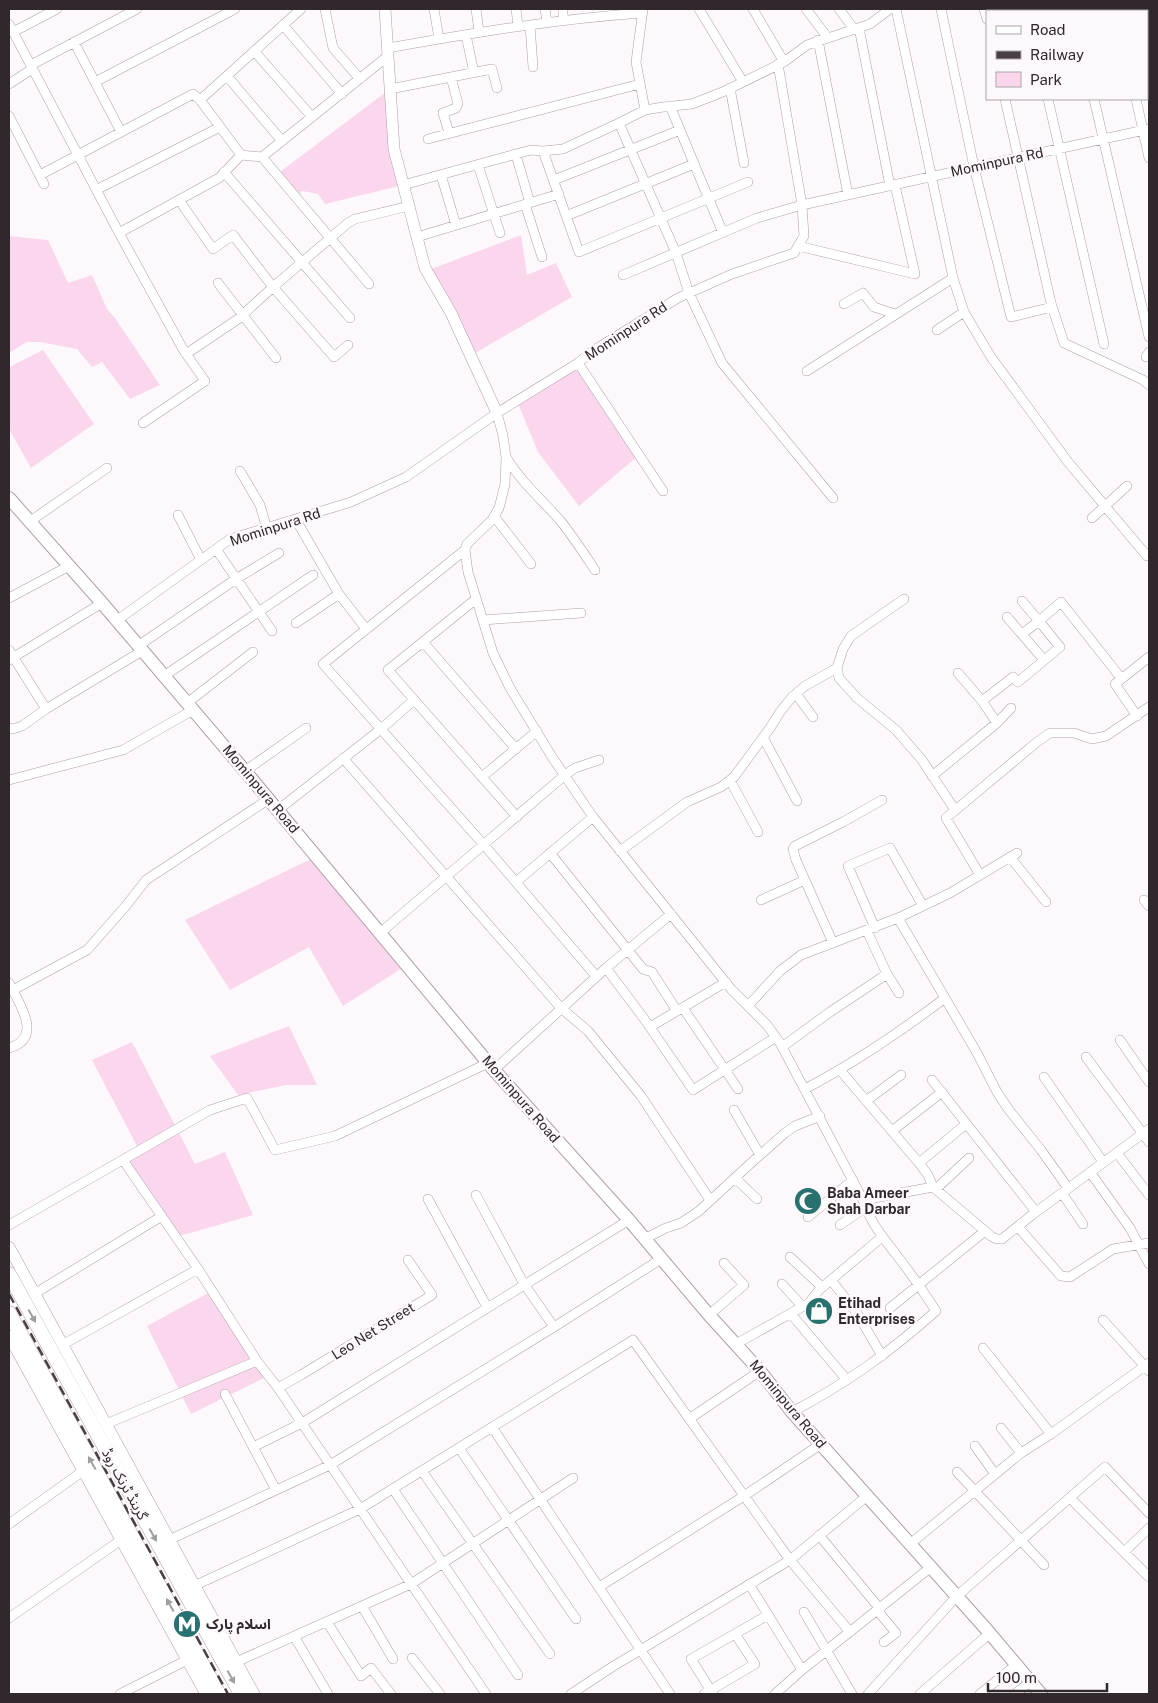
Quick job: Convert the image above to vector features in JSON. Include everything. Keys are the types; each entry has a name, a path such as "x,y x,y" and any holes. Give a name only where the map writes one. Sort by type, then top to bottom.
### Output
{"main road":[{"name":"Mominpura Road","path":"9,498 246,771 491,1066 629,1220 760,1371 792,1412 990,1633 1041,1694"},
{"name":"گرینڈ ٹرنک روڈ","path":"9,1274 241,1694"},
{"name":"گرینڈ ٹرنک روڈ","path":"9,1313 17,1348 218,1694"}],"street":[{"path":"57,9 11,28 119,233 186,354 205,381 143,423"},
{"path":"95,82 235,9"},
{"path":"200,100 302,9"},
{"path":"325,9 333,48 360,79"},
{"path":"385,9 394,149 424,268 451,313 497,414 503,436 506,457 505,484 498,508 494,516 467,544 465,550 468,572 493,653 510,688 593,817 726,982 767,1024 776,1037 820,1116 865,1203 870,1218 936,1311 882,1356 831,1391 792,1412"},
{"path":"434,9 439,39"},
{"path":"476,9 479,32"},
{"path":"516,9 518,26"},
{"path":"545,9 547,22"},
{"path":"563,9 563,20"},
{"path":"699,9 743,82"},
{"path":"753,9 781,63 802,205 804,236 798,246 915,274 892,185 856,29 839,9"},
{"path":"806,9 828,38"},
{"path":"403,184 478,166 531,150 563,149 645,110 692,104 781,63 807,45 818,40 870,24 890,9"},
{"path":"896,9 953,278 964,312 991,357 1034,418 1068,462 1147,556"},
{"path":"941,9 974,167 1011,318 1052,306"},
{"path":"9,84 32,67 133,10"},
{"path":"262,158 360,79 388,52 439,39 479,32 619,12 642,11 636,62 645,110"},
{"path":"530,25 533,67"},
{"path":"283,26 342,94"},
{"path":"466,35 474,73"},
{"path":"818,40 848,195"},
{"path":"74,42 121,132"},
{"path":"254,51 312,117"},
{"path":"390,89 492,69 497,88"},
{"path":"227,76 282,141"},
{"path":"448,133 444,113 456,108 458,104 451,78"},
{"path":"428,139 640,84"},
{"path":"730,88 744,163"},
{"path":"40,175 193,94 200,100 241,155 262,158 369,284"},
{"path":"1005,100 1052,306 1064,343 1143,380 1149,385"},
{"path":"1048,100 1104,344"},
{"path":"1094,100 1149,337"},
{"path":"1136,100 1146,130 1149,158"},
{"path":"670,106 723,233"},
{"path":"9,116 44,184"},
{"path":"619,124 676,253 689,293 722,363 833,498"},
{"path":"96,190 220,127"},
{"path":"554,180 680,130"},
{"name":"Mominpura Rd","path":"623,275 757,218 802,205 1146,130"},
{"path":"543,151 579,252 748,182"},
{"path":"119,233 219,178 241,155"},
{"path":"516,155 542,257"},
{"path":"566,216 694,164"},
{"path":"478,166 500,233"},
{"path":"224,172 350,318"},
{"path":"441,175 456,225"},
{"path":"417,237 559,194"},
{"path":"179,200 213,249 233,235 272,287 334,356 348,345"},
{"path":"186,354 243,315 301,262 356,219 409,206"},
{"name":"Mominpura Rd","path":"116,621 230,539 351,502 406,478 497,414 578,363 591,352 689,293 732,274 794,253 798,246"},
{"path":"807,371 953,278"},
{"path":"218,283 276,358"},
{"path":"844,304 863,293 874,307 895,314"},
{"path":"937,330 964,312"},
{"path":"578,363 662,491"},
{"path":"506,457 517,476 559,520 595,570"},
{"path":"29,522 107,468"},
{"path":"240,472 260,505 266,529"},
{"path":"1092,518 1127,486"},
{"path":"178,515 201,560"},
{"path":"494,516 531,564"},
{"path":"296,520 339,594 366,629"},
{"path":"216,549 272,631"},
{"path":"465,550 323,664 484,845 596,976"},
{"path":"9,728 17,728 140,648 236,579 279,554"},
{"path":"10,595 69,566"},
{"path":"164,676 313,575"},
{"path":"296,623 339,594"},
{"path":"476,599 388,670 517,816"},
{"path":"904,599 851,636 843,649 838,668 839,678 857,698 896,730 922,760 955,810"},
{"path":"982,701 1013,678 1018,682 1060,647 1022,601"},
{"path":"1022,634 1061,602 1121,678"},
{"path":"46,709 10,656 102,603"},
{"path":"483,620 581,613"},
{"path":"1008,616 1044,660"},
{"path":"423,642 516,749"},
{"path":"9,780 123,750 190,707 253,652"},
{"path":"1137,716 1115,684 1149,657"},
{"path":"620,851 687,802 721,787 730,780 763,738 780,712 796,694 806,686 838,668"},
{"path":"958,673 982,701 997,723"},
{"path":"796,694 813,717"},
{"path":"278,810 381,729 414,700"},
{"path":"980,875 946,818 1037,742 1050,734 1074,733 1092,739 1106,736 1149,707"},
{"path":"932,776 997,723 1011,708"},
{"path":"246,771 306,728"},
{"path":"482,777 537,732"},
{"path":"763,738 797,801"},
{"path":"343,758 561,1008 588,1031 641,1096 710,1200"},
{"path":"380,933 565,775 575,768 599,760"},
{"path":"730,780 758,832"},
{"path":"9,1048 18,1046 23,1040 28,1024 11,986 87,950 146,880 269,799"},
{"path":"833,942 793,849 795,846 882,800"},
{"path":"516,882 593,817"},
{"path":"899,993 887,974 848,866 890,848 923,906"},
{"path":"550,853 643,968 652,972 738,1089"},
{"path":"748,1006 780,971 801,955 898,918 980,875 1013,855 1046,902"},
{"path":"761,900 806,880"},
{"path":"9,1225 210,1110 247,1098 275,1150 335,1136 491,1066 671,914"},
{"path":"898,918 977,1053 997,1092 1041,1150 1083,1224"},
{"path":"606,968 650,1027 693,1090 776,1037"},
{"path":"782,1047 887,974"},
{"path":"650,1027 726,982"},
{"path":"805,1090 905,1028 944,998"},
{"path":"1120,1040 1149,1082"},
{"path":"1086,1056 1146,1132 1149,1142"},
{"path":"840,1070 919,1163 935,1188 996,1239 1002,1239 1065,1190 1146,1132"},
{"path":"866,1100 901,1074"},
{"path":"1044,1077 1103,1162"},
{"path":"932,1080 1036,1212"},
{"path":"892,1131 942,1092"},
{"path":"734,1110 760,1155"},
{"path":"644,1239 681,1222 699,1211 795,1126 820,1116"},
{"path":"919,1163 966,1124"},
{"path":"1116,1153 1149,1194"},
{"path":"840,1225 865,1203 935,1188 969,1158"},
{"path":"123,1160 198,1269 257,1361 278,1388 486,1694"},
{"path":"1090,1172 1130,1228 1149,1264"},
{"path":"735,1178 757,1199"},
{"path":"808,1217 853,1180"},
{"path":"476,1195 524,1284 554,1327"},
{"path":"428,1199 487,1307"},
{"path":"34,1294 162,1216"},
{"path":"253,1447 302,1423 629,1220"},
{"path":"1018,1227 1061,1276 1066,1278 1113,1249 1149,1243"},
{"path":"890,1308 985,1231"},
{"path":"736,1344 809,1303 822,1287 882,1237"},
{"path":"9,1248 254,1694"},
{"path":"790,1257 822,1287"},
{"path":"169,1540 330,1465 661,1259"},
{"name":"Leo Net Street","path":"278,1388 432,1295 408,1260"},
{"path":"710,1315 744,1285 724,1263"},
{"path":"62,1345 198,1269"},
{"path":"831,1280 857,1312 882,1356"},
{"path":"782,1284 803,1307"},
{"path":"791,1314 847,1380"},
{"path":"910,1544 1021,1453 1148,1367 1103,1320"},
{"path":"9,1336 206,1694"},
{"path":"194,1586 360,1509 633,1340 790,1560 850,1632"},
{"path":"983,1348 1051,1434"},
{"path":"106,1424 257,1361"},
{"path":"690,1419 760,1371"},
{"path":"225,1394 276,1490"},
{"path":"492,1427 670,1694"},
{"path":"1001,1428 1021,1453"},
{"path":"599,1588 744,1496 821,1444"},
{"path":"975,1446 995,1474"},
{"path":"459,1448 576,1619"},
{"path":"868,1694 957,1596 1105,1467 1149,1513"},
{"path":"9,1524 83,1471"},
{"path":"422,1471 550,1654"},
{"path":"957,1472 1044,1564"},
{"path":"236,1662 411,1584 574,1478"},
{"path":"393,1489 518,1675"},
{"path":"571,1694 640,1650 790,1560 867,1496"},
{"path":"1070,1499 1149,1577"},
{"path":"1124,1552 1149,1528"},
{"path":"819,1535 896,1633 884,1642"},
{"path":"9,1618 121,1540"},
{"path":"775,1694 802,1670 931,1567"},
{"path":"749,1584 802,1670"},
{"path":"362,1606 393,1659"},
{"path":"804,1612 828,1650 852,1694"},
{"path":"735,1634 755,1664 709,1693 691,1659 735,1634 768,1616"},
{"path":"327,1622 361,1676 371,1668 391,1694"},
{"path":"920,1694 990,1633"},
{"path":"294,1636 328,1694"},
{"path":"412,1658 440,1694"},
{"path":"120,1694 187,1660"},
{"path":"980,1694 1016,1665"},
{"path":"1015,1694 1030,1682"}],"green space":[{"path":"390,89 403,185 325,204 318,194 302,191 296,197 276,175"},
{"path":"521,235 527,275 556,263 572,297 470,356 426,271"},
{"path":"9,236 48,240 68,283 92,275 107,309 160,385 130,399 102,362 92,367 77,349 40,342 27,342 9,353"},
{"path":"43,350 94,424 31,468 9,429 9,367"},
{"path":"578,363 639,455 579,506 538,452 517,401"},
{"path":"317,856 407,965 343,1006 309,947 230,990 185,920"},
{"path":"289,1026 317,1085 286,1085 238,1095 210,1056"},
{"path":"132,1042 195,1164 225,1152 253,1215 176,1237 123,1160 139,1150 92,1060"},
{"path":"212,1291 268,1376 191,1414 147,1326"}],"railway":[{"path":"9,1294 228,1694"}],"place":[{"name":"Baba Ameer Shah Darbar","path":"808,1201"},
{"name":"Etihad Enterprises","path":"819,1311"},
{"name":"اسلام پارک","path":"187,1624"}]}
